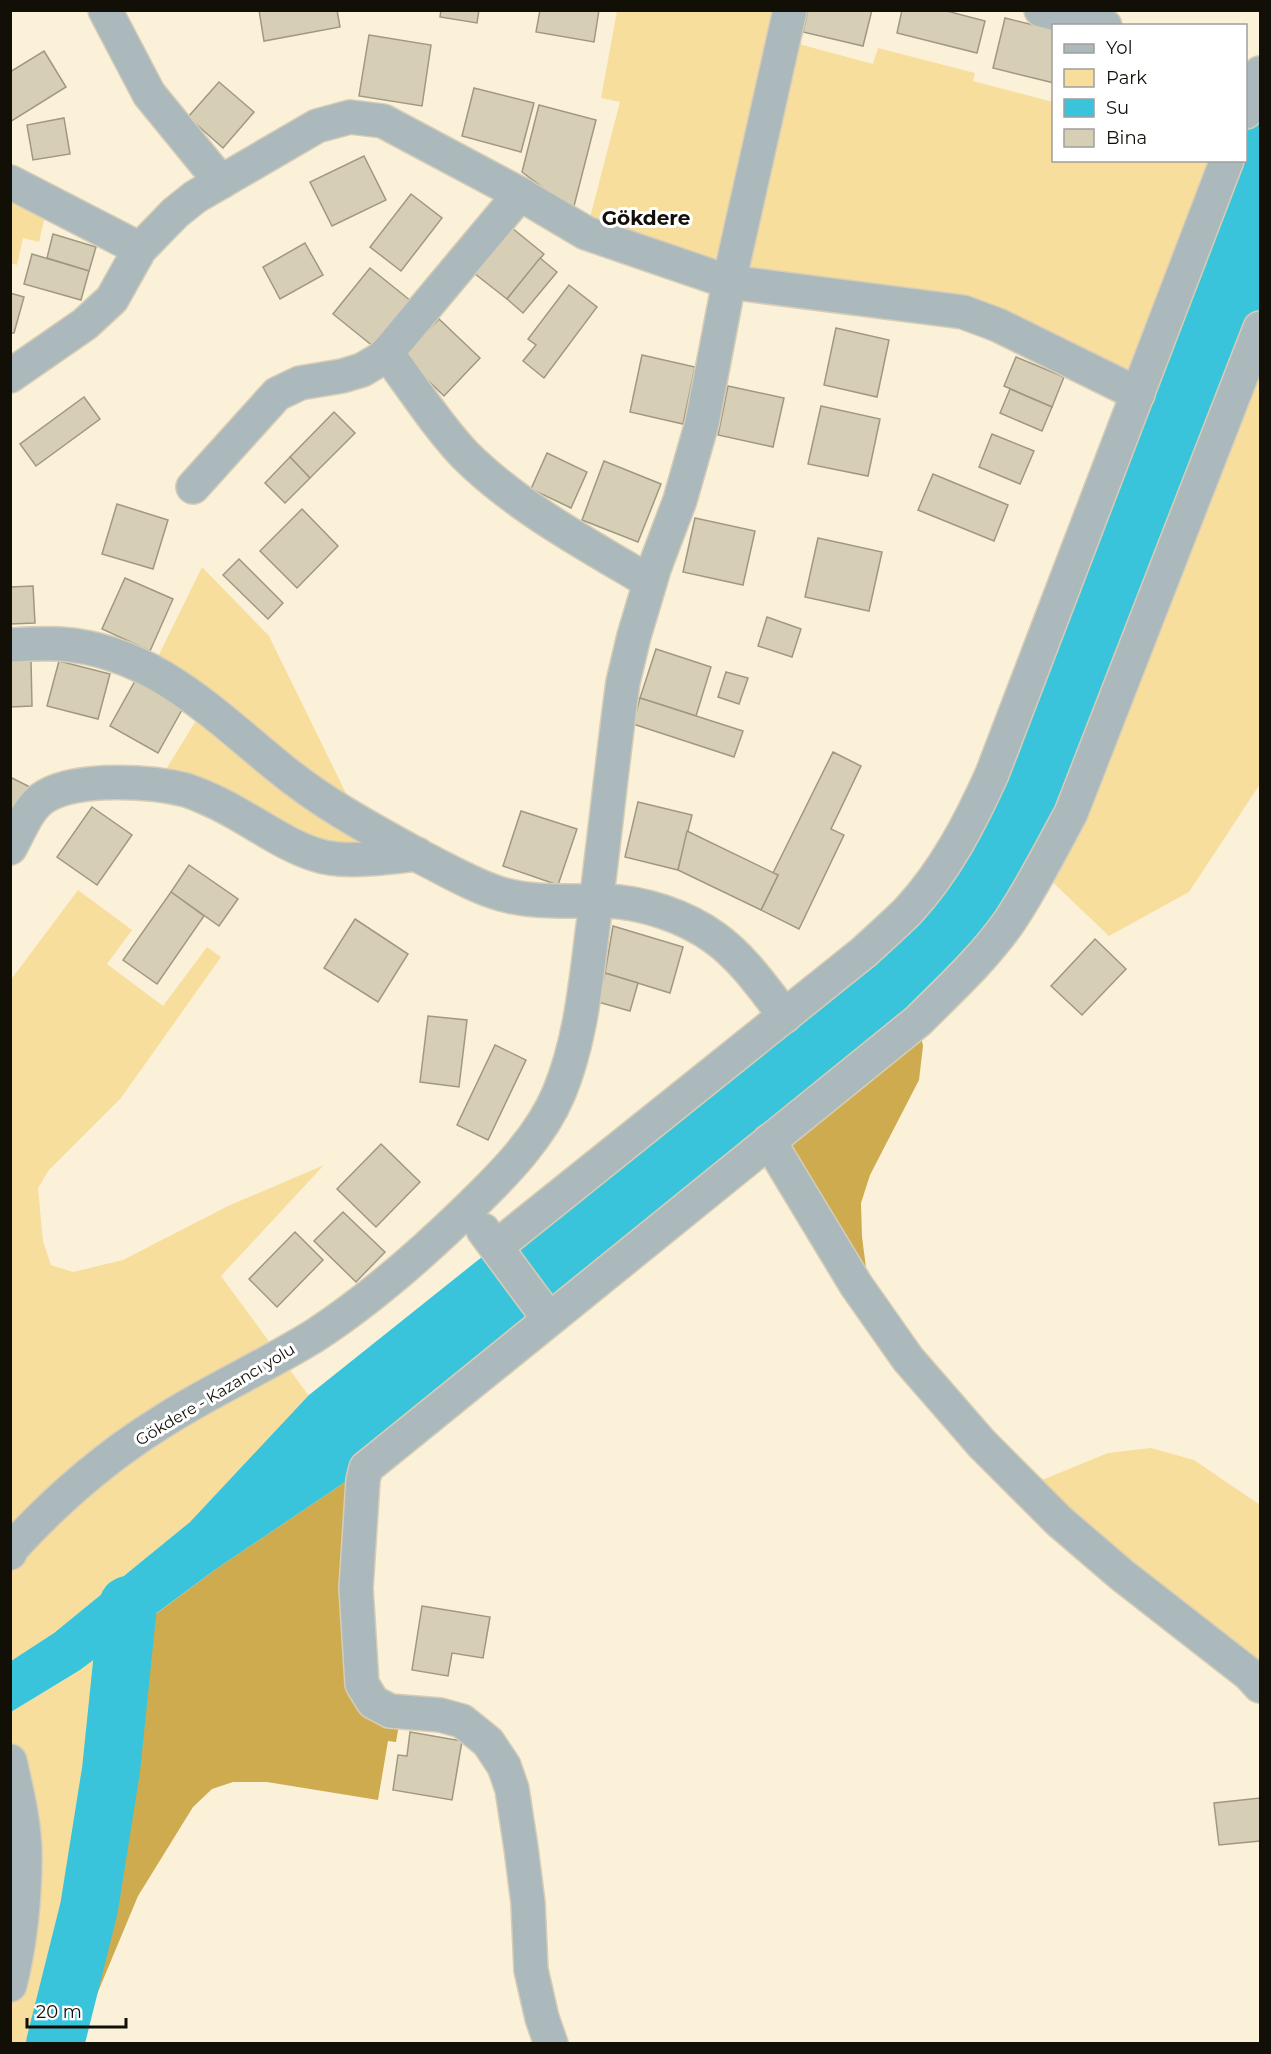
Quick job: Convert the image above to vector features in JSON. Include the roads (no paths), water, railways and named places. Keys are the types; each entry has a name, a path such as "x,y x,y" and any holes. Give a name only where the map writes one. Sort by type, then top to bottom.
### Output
{"street":[{"name":"Gökdere - Kazancı yolu","path":"10,1553 49,1508 103,1463 160,1423 314,1335 374,1292 430,1246 513,1162 542,1125 558,1095 578,1030 597,900 623,682 650,582 681,500 702,423 729,282 790,10"},
{"path":"1041,10 1097,24"},
{"path":"112,13 149,94 220,182"},
{"path":"1247,107 1260,73"},
{"path":"10,376 85,324 112,299 140,249 175,213 195,197 317,126 350,117 383,121 520,194 586,233 729,282 963,312 998,325 1138,394"},
{"path":"501,1255 864,952 909,910 943,867 972,819 1027,684 1226,162"},
{"path":"10,182 140,249"},
{"path":"193,487 277,394 300,383 362,370 387,353 520,194"},
{"path":"551,2043 542,2018 531,1971 528,1903 521,1848 512,1789 504,1766 488,1742 462,1721 441,1715 390,1712 373,1702 362,1684 356,1588 363,1480 366,1468 542,1311 769,1141 918,1021 959,980 1008,923 1040,870 1076,802 1260,328"},
{"path":"387,353 465,454 494,480 522,502 650,582"},
{"path":"10,645 62,644 99,651 145,668 173,682 205,705 316,796 361,824 469,882 502,895 534,901 617,901 648,907 681,919 716,938 745,966 785,1016"},
{"path":"10,848 29,813 45,796 69,788 96,783 125,783 158,784 188,790 218,803 318,856 350,859 417,854"},
{"path":"769,1141 856,1285 908,1359 982,1444 1059,1521 1122,1575 1249,1674 1260,1686"},
{"path":"468,1209 542,1311"},
{"path":"10,1761 21,1807 25,1856 22,1910 10,1985"}],"water":[{"path":"1260,73 1260,328 1106,726 967,972 366,1468 216,1569 80,1670 11,1712 11,1661 54,1633 190,1522 309,1395 864,952 943,867 1227,162 1247,162 1247,109"}],"waterway":[{"path":"55,2044 89,1908 111,1770 128,1605"}],"district":[{"name":"Gökdere","path":"646,218"}]}
